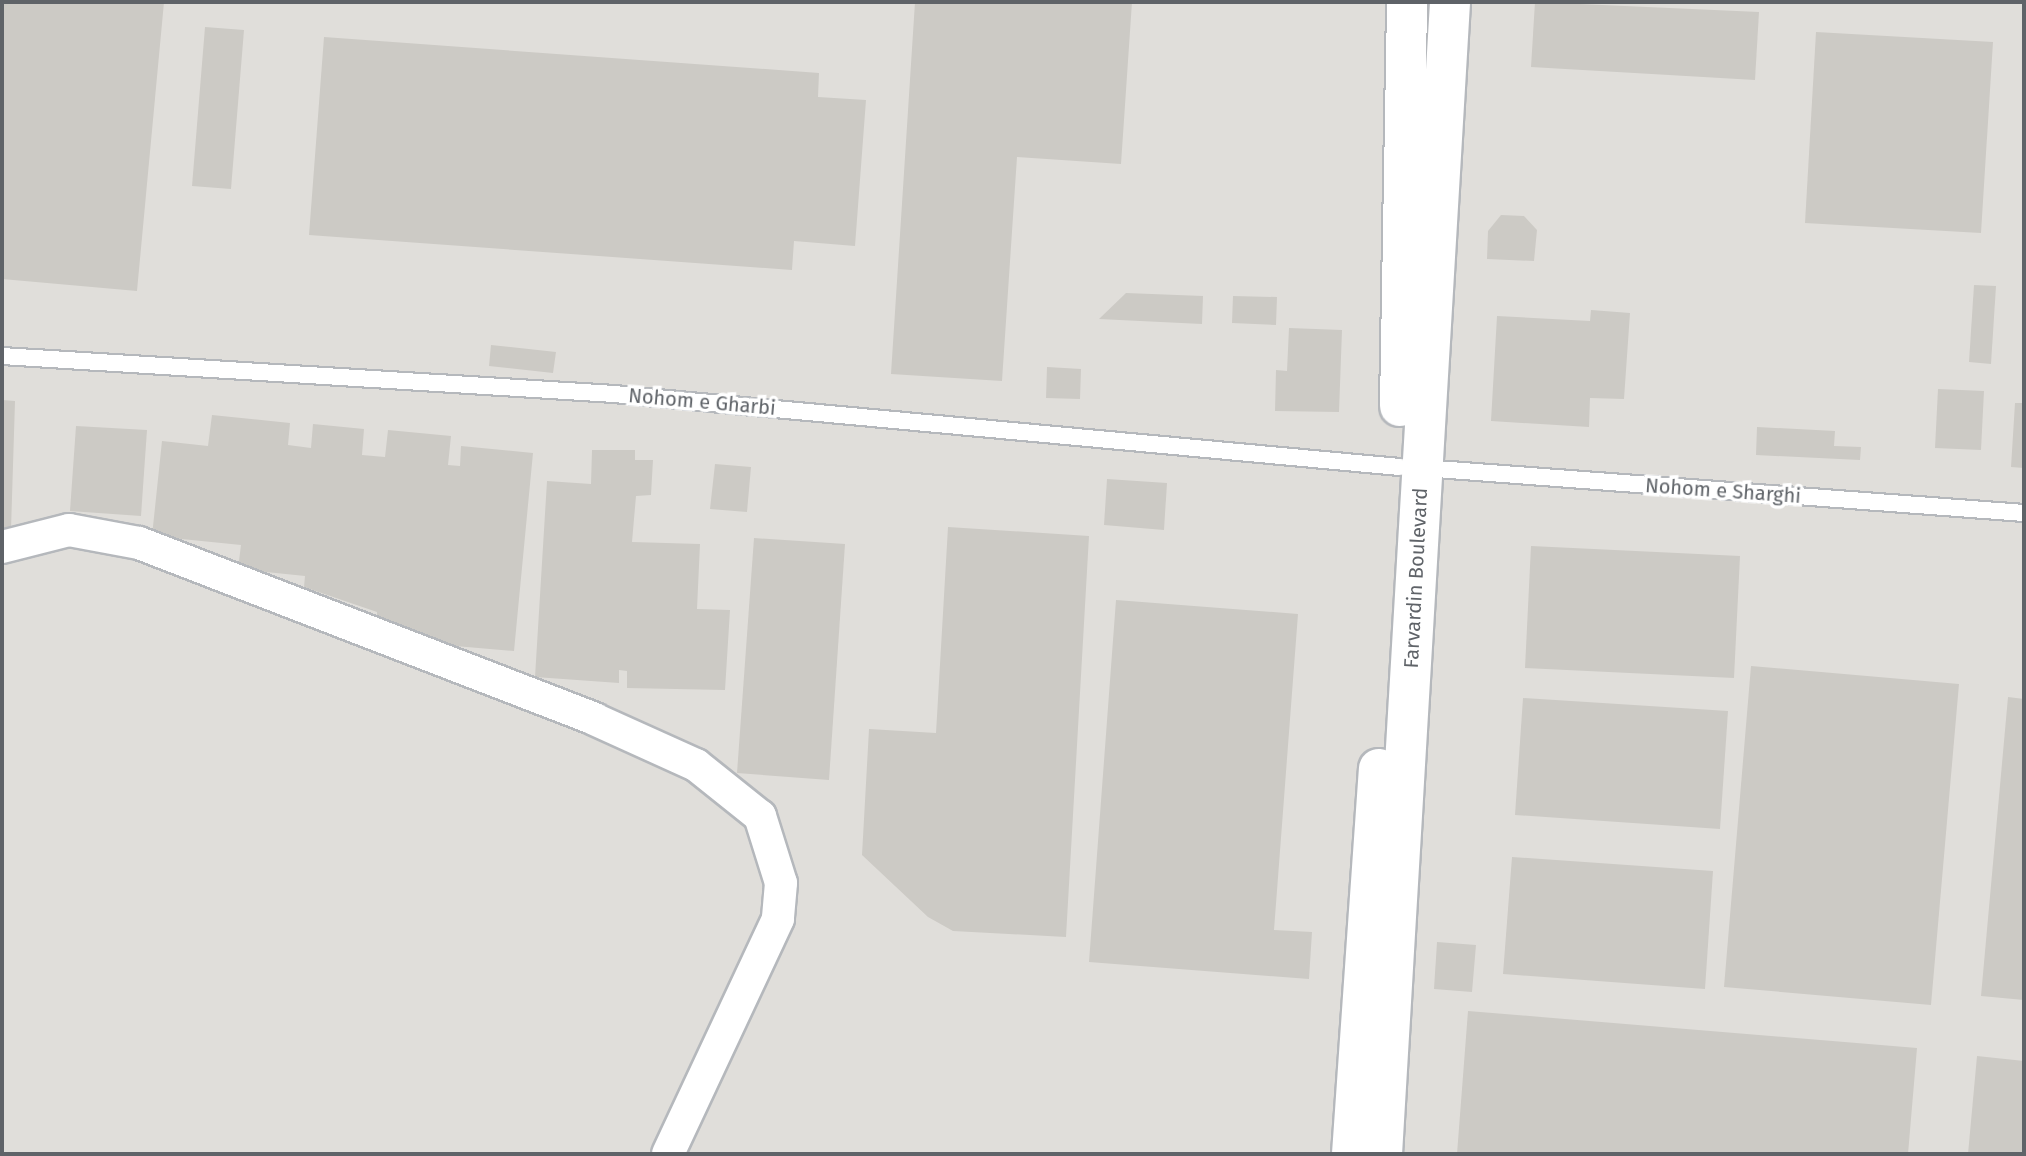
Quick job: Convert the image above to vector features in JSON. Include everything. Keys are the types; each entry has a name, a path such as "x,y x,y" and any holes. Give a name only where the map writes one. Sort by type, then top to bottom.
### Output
{"street":[{"name":"Farvardin Boulevard","path":"1382,1154 1411,468 1407,2"},
{"name":"Farvardin Boulevard","path":"1352,1154 1450,2"},
{"path":"2,547 69,530 139,543 594,719 696,765 760,816 781,883 778,919 668,1154"}],"lane":[{"name":"Nohom e Gharbi","path":"2,356 614,394 1411,468"},
{"name":"Nohom e Sharghi","path":"1411,468 2024,513"}],"shaded area":[{"path":"2,2 2024,2 2024,1154 2,1154"}],"building":[{"path":"2,2 164,2 137,291 2,279"},
{"path":"915,2 1132,2 1121,164 1017,157 1002,381 891,374"},
{"path":"1535,2 1759,12 1755,80 1531,67"},
{"path":"205,27 244,30 231,189 192,186"},
{"path":"1816,32 1993,42 1981,233 1805,223"},
{"path":"324,37 819,73 818,97 866,100 855,246 794,241 792,270 309,235"},
{"path":"1501,215 1524,216 1537,230 1534,261 1487,259 1488,231"},
{"path":"1974,285 1996,286 1991,364 1969,362"},
{"path":"1126,293 1203,296 1202,324 1099,319"},
{"path":"1233,296 1277,297 1276,325 1232,323"},
{"path":"1591,310 1630,313 1624,399 1590,398 1589,427 1491,421 1497,316 1590,321"},
{"path":"1289,328 1342,330 1339,412 1275,411 1276,370 1287,371"},
{"path":"491,345 556,352 553,373 489,366"},
{"path":"1047,367 1081,369 1080,399 1046,398"},
{"path":"1938,389 1984,391 1981,450 1935,448"},
{"path":"2,400 15,401 11,529 2,532"},
{"path":"2015,403 2024,403 2024,468 2011,467"},
{"path":"212,415 290,423 288,445 311,448 313,424 364,429 362,455 385,457 388,430 451,436 448,465 460,466 461,446 533,453 514,651 432,644 377,622 377,612 304,587 305,576 238,569 241,545 152,536 162,441 208,446"},
{"path":"76,426 147,430 141,516 70,511"},
{"path":"1757,427 1835,431 1834,446 1861,447 1860,460 1756,455"},
{"path":"592,450 635,450 635,460 653,460 651,495 636,496 632,542 700,544 697,609 730,610 725,690 627,688 627,671 619,670 619,683 535,677 547,481 591,484"},
{"path":"715,464 751,467 747,512 710,509"},
{"path":"1107,479 1167,483 1164,530 1104,525"},
{"path":"948,527 1089,536 1066,937 953,931 928,917 862,855 869,729 936,733"},
{"path":"754,538 845,544 829,780 737,773"},
{"path":"1531,546 1740,556 1734,678 1525,668"},
{"path":"1116,600 1298,614 1274,930 1312,932 1309,979 1089,962"},
{"path":"1751,666 1959,684 1931,1005 1724,987"},
{"path":"2008,697 2024,699 2024,1000 1981,996"},
{"path":"1523,698 1728,711 1720,829 1515,815"},
{"path":"1512,857 1713,871 1705,989 1503,974"},
{"path":"1437,942 1476,945 1472,992 1434,989"},
{"path":"1468,1011 1917,1048 1908,1154 1457,1154"},
{"path":"1977,1056 2024,1061 2024,1154 1968,1154"}]}
